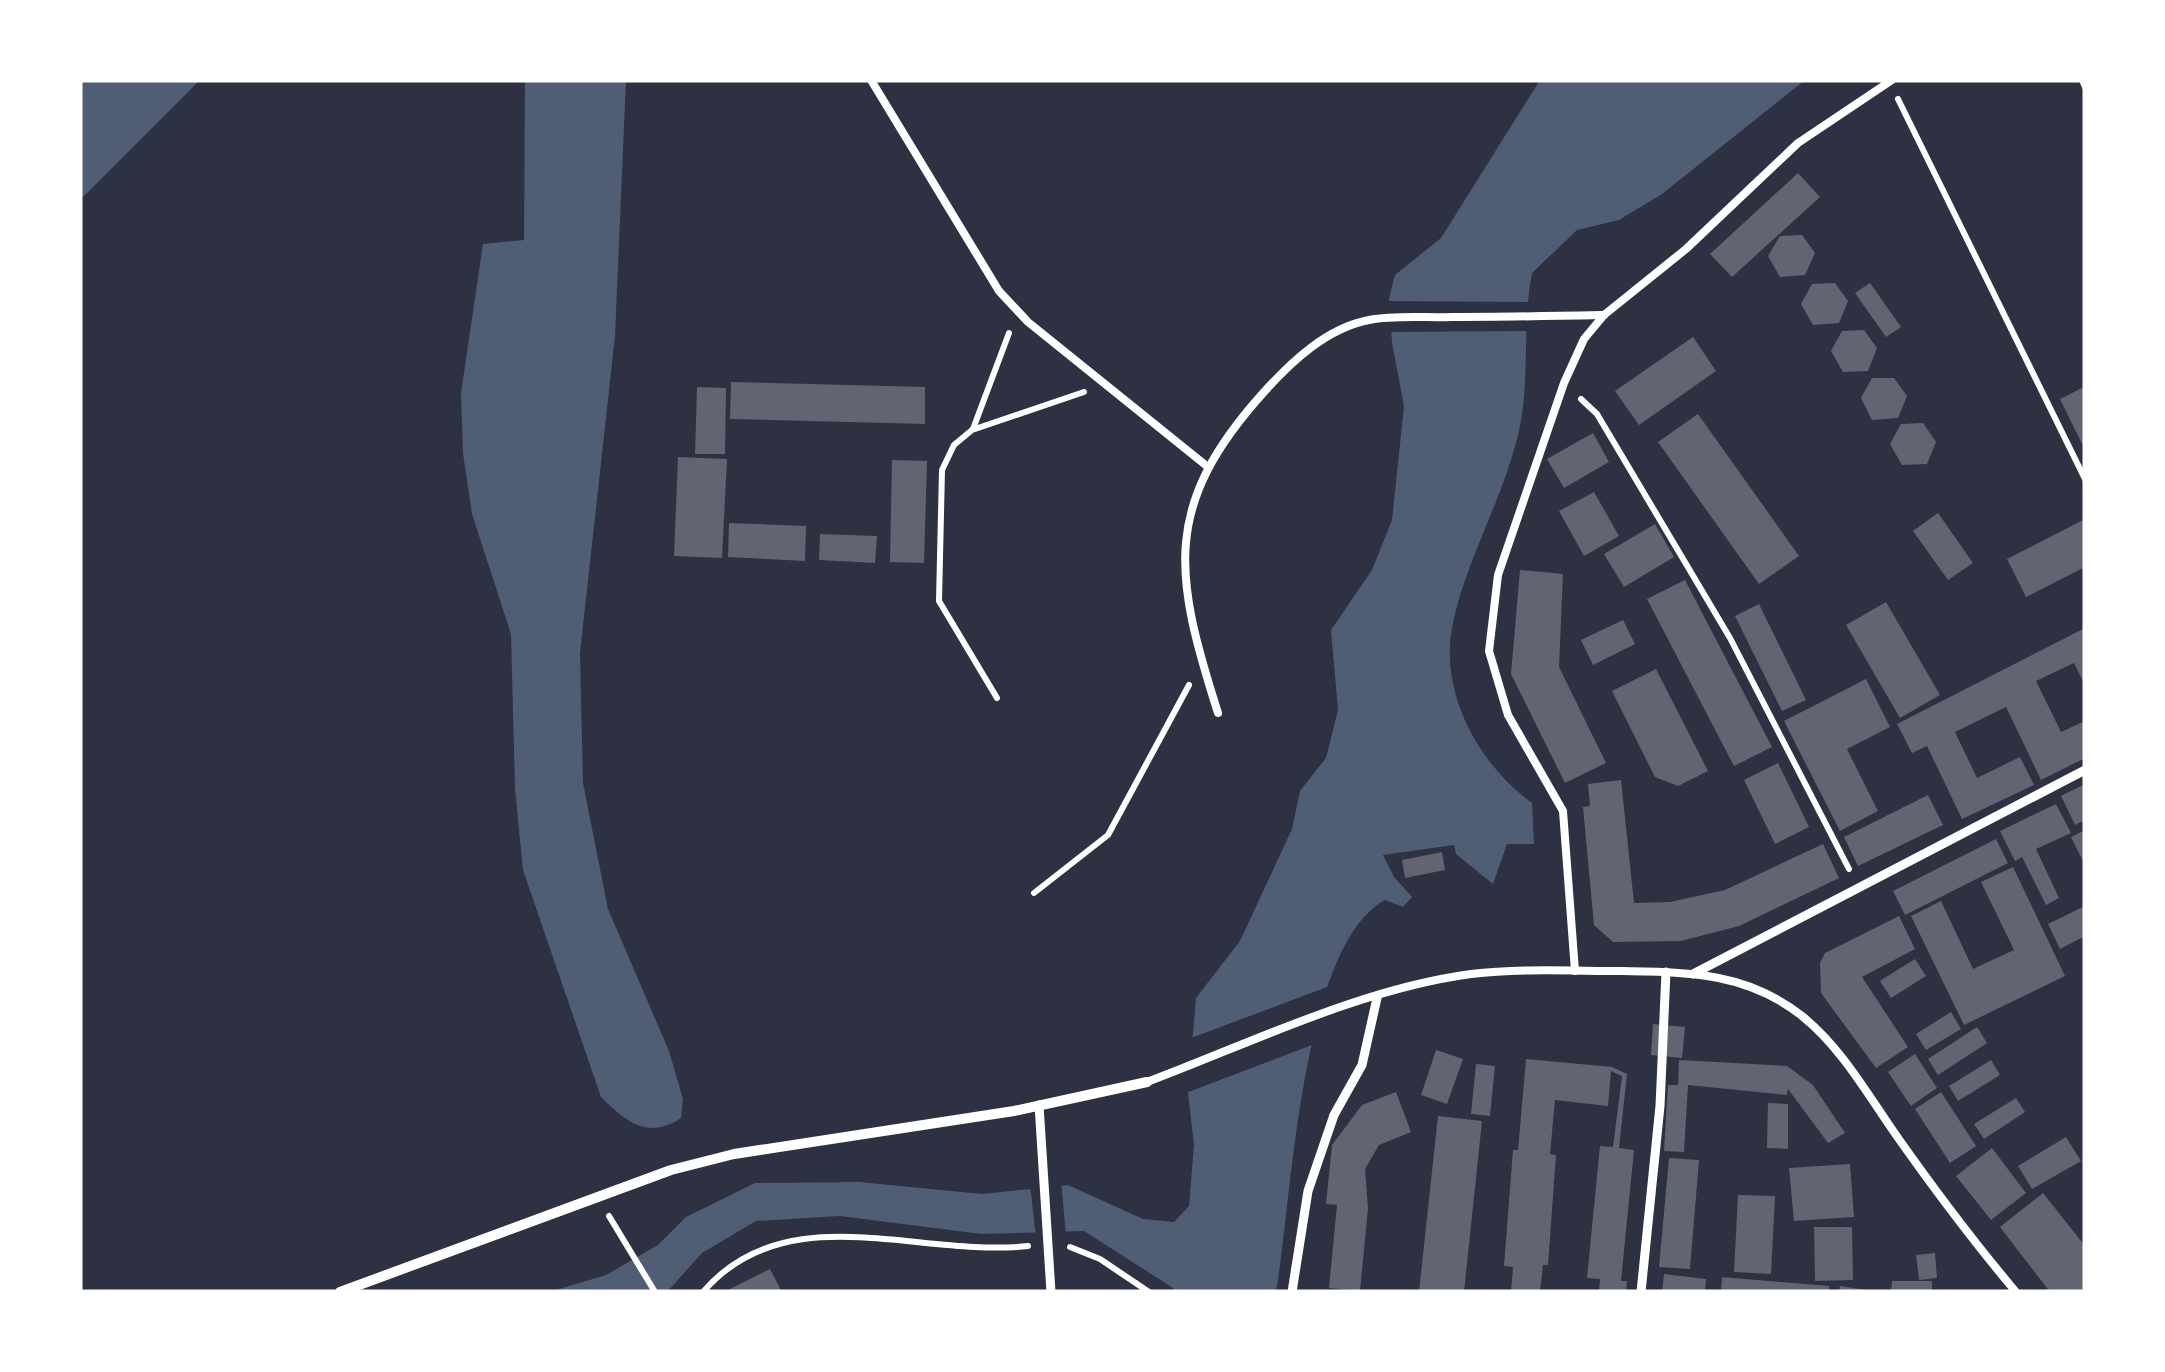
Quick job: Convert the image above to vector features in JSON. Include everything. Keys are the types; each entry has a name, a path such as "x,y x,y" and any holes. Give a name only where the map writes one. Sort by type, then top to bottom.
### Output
{"street":[{"path":"1694,974 2085,770"},
{"path":"1642,1292 1660,1106 1666,972"},
{"path":"1292,1292 1308,1191 1334,1115 1362,1065 1377,998"},
{"path":"340,1292 670,1170 734,1154 1040,1106 1147,1082"},
{"path":"1040,1106 1051,1292"}],"lane":[{"path":"871,80 999,292 1017,311 1208,466"},
{"path":"1575,970 1563,811 1508,714 1488,651 1498,575 1564,382 1584,340 1604,314 1686,249 1798,143 1891,81"},
{"path":"1218,712 1183,580 1184,532 1208,466 1231,428 1292,360 1332,335 1380,318 1604,314"},
{"path":"1147,1082 1353,1005 1471,974 1575,970 1733,977 1768,991 1806,1018 1840,1056 1957,1222 2016,1292"}],"path":[{"path":"2082,80 2085,87"},
{"path":"1891,81 2085,480"},
{"path":"972,430 1017,311"},
{"path":"1564,382 1597,414 1730,638 1858,888"},
{"path":"997,698 938,600 942,470 954,445 972,430 1106,384"},
{"path":"1034,894 1108,835 1202,662"},
{"path":"598,1198 655,1292"},
{"path":"703,1292 717,1275 753,1250 784,1240 822,1235 996,1250 1048,1244 1070,1246 1100,1258 1149,1292"}],"water":[{"path":"80,80 200,80 80,200"},
{"path":"525,80 626,80 615,336 580,653 583,783 608,909 669,1051 683,1099 681,1118 658,1128 638,1125 601,1097 523,870 515,789 511,634 472,514 463,453 461,393 483,244 524,240"},
{"path":"1540,80 1805,80 1662,194 1619,220 1577,230 1532,273 1520,426 1459,599 1450,649 1457,700 1479,747 1512,787 1532,803 1534,844 1507,844 1493,884 1456,854 1454,845 1383,855 1394,877 1412,897 1403,907 1385,900 1357,926 1334,968 1317,1021 1305,1080 1276,1292 1172,1292 1173,1288 1084,1231 981,1234 840,1216 756,1221 702,1253 667,1292 549,1292 606,1275 658,1245 686,1217 755,1183 859,1182 982,1194 1068,1185 1143,1219 1174,1222 1189,1206 1194,1145 1188,1093 1196,998 1240,941 1292,829 1300,791 1326,758 1338,710 1331,630 1372,570 1392,520 1404,406 1392,343 1389,298 1395,275 1441,238"}],"pier":[{"path":"1385,301 1533,302 1533,331 1386,332"},
{"path":"1335,984 1320,1042 1183,1094 1186,1040"},
{"path":"1061,1181 1066,1235 1036,1238 1030,1184"}],"building":[{"path":"1798,173 1820,197 1732,277 1710,254"},
{"path":"1802,235 1815,253 1805,275 1780,277 1768,256 1780,236"},
{"path":"1835,283 1848,301 1839,323 1813,325 1801,304 1812,284"},
{"path":"1870,283 1901,327 1886,337 1855,293"},
{"path":"1864,330 1877,348 1868,371 1843,372 1831,351 1842,331"},
{"path":"1693,337 1716,371 1639,425 1615,391"},
{"path":"1872,378 1894,378 1907,396 1898,418 1872,420 1861,398"},
{"path":"731,382 925,387 925,424 730,419"},
{"path":"697,387 726,388 725,454 695,454"},
{"path":"2082,388 2085,393 2085,450 2060,399"},
{"path":"1698,414 1799,556 1759,584 1658,442"},
{"path":"1923,423 1936,442 1927,464 1902,465 1890,444 1901,424"},
{"path":"1593,433 1609,462 1564,488 1547,459"},
{"path":"678,457 727,459 722,558 674,556"},
{"path":"892,460 927,461 924,563 890,562"},
{"path":"1594,492 1619,536 1584,556 1559,511"},
{"path":"1938,513 1973,563 1948,580 1913,531"},
{"path":"2085,519 2085,567 2026,597 2007,559"},
{"path":"729,523 806,526 805,561 728,557"},
{"path":"1655,524 1674,557 1624,587 1604,554"},
{"path":"820,534 877,536 875,563 819,560"},
{"path":"1520,570 1563,574 1559,667 1606,763 1565,783 1511,674"},
{"path":"1685,580 1772,747 1734,766 1647,599"},
{"path":"1886,602 1940,695 1900,718 1846,625"},
{"path":"1759,604 1806,700 1782,711 1735,616"},
{"path":"1623,620 1635,644 1593,665 1581,640"},
{"path":"2085,628 2085,685 2074,663 2036,681 2061,732 2085,721 2085,758 2041,780 2006,707 1955,732 1977,778 2020,757 2034,785 1962,819 1927,746 1912,753 1897,724"},
{"path":"1656,669 1708,771 1678,786 1655,777 1612,691"},
{"path":"1866,679 1890,727 1847,749 1878,811 1840,831 1784,721"},
{"path":"1778,763 1809,827 1775,844 1744,780"},
{"path":"1621,780 1634,903 1670,902 1725,890 1823,844 1839,878 1739,926 1681,941 1613,942 1594,925 1583,807 1590,806 1588,784"},
{"path":"2085,784 2085,820 2075,825 2061,796"},
{"path":"1928,795 1943,825 1858,866 1844,837"},
{"path":"2056,804 2071,833 2036,849 2059,898 2046,905 2022,857 2015,861 2000,831"},
{"path":"2085,830 2085,865 2071,837"},
{"path":"1996,839 2008,863 1905,915 1893,891"},
{"path":"1442,852 1445,870 1405,878 1402,860"},
{"path":"2013,867 2065,976 1964,1025 1911,916 1941,901 1973,969 2014,950 1981,882"},
{"path":"2085,906 2085,936 2060,949 2048,924"},
{"path":"1899,916 1915,949 1862,977 1908,1047 1876,1068 1821,993 1820,963 1825,953"},
{"path":"1915,959 1926,976 1891,998 1880,981"},
{"path":"1951,1012 1961,1029 1926,1050 1916,1034"},
{"path":"1653,1024 1685,1027 1682,1058 1651,1055"},
{"path":"1977,1027 1987,1043 1938,1075 1928,1059"},
{"path":"1436,1050 1463,1059 1447,1104 1421,1095"},
{"path":"1915,1054 1937,1088 1911,1106 1888,1072"},
{"path":"1526,1059 1612,1067 1627,1074 1619,1148 1634,1150 1621,1281 1627,1281 1626,1292 1599,1292 1600,1279 1587,1278 1600,1146 1613,1147 1622,1076 1611,1071 1608,1106 1555,1100 1550,1154 1556,1155 1548,1265 1543,1265 1540,1292 1511,1292 1513,1267 1504,1266 1513,1150 1518,1150"},
{"path":"1679,1060 1787,1066 1813,1085 1845,1133 1828,1143 1788,1089 1787,1095 1688,1085 1684,1152 1664,1151 1668,1085 1678,1085"},
{"path":"1991,1060 2000,1075 1958,1101 1949,1086"},
{"path":"1476,1064 1495,1066 1490,1116 1471,1114"},
{"path":"1396,1092 1411,1132 1379,1145 1365,1169 1368,1208 1360,1291 1329,1288 1337,1205 1326,1204 1332,1145 1362,1105"},
{"path":"1941,1092 1976,1146 1950,1163 1915,1109"},
{"path":"2016,1098 2025,1112 1984,1139 1974,1124"},
{"path":"1768,1103 1788,1104 1788,1149 1767,1148"},
{"path":"1438,1116 1482,1121 1464,1292 1419,1292"},
{"path":"2066,1137 2081,1161 2032,1189 2018,1166"},
{"path":"1992,1148 2026,1193 1991,1220 1956,1176"},
{"path":"1669,1158 1699,1160 1690,1269 1659,1267"},
{"path":"1850,1164 1854,1217 1794,1221 1789,1168"},
{"path":"2043,1193 2085,1246 2085,1292 2050,1292 2000,1227"},
{"path":"1738,1195 1775,1196 1771,1274 1734,1272"},
{"path":"1814,1227 1852,1227 1853,1280 1815,1281"},
{"path":"1935,1253 1937,1278 1919,1280 1916,1255"},
{"path":"770,1269 782,1292 724,1292"},
{"path":"1664,1274 1706,1279 1705,1292 1662,1292"},
{"path":"1722,1277 1829,1286 1829,1292 1721,1292"},
{"path":"1892,1281 1932,1281 1932,1292 1891,1292"},
{"path":"1840,1286 1866,1290 1866,1292 1839,1292"}]}
